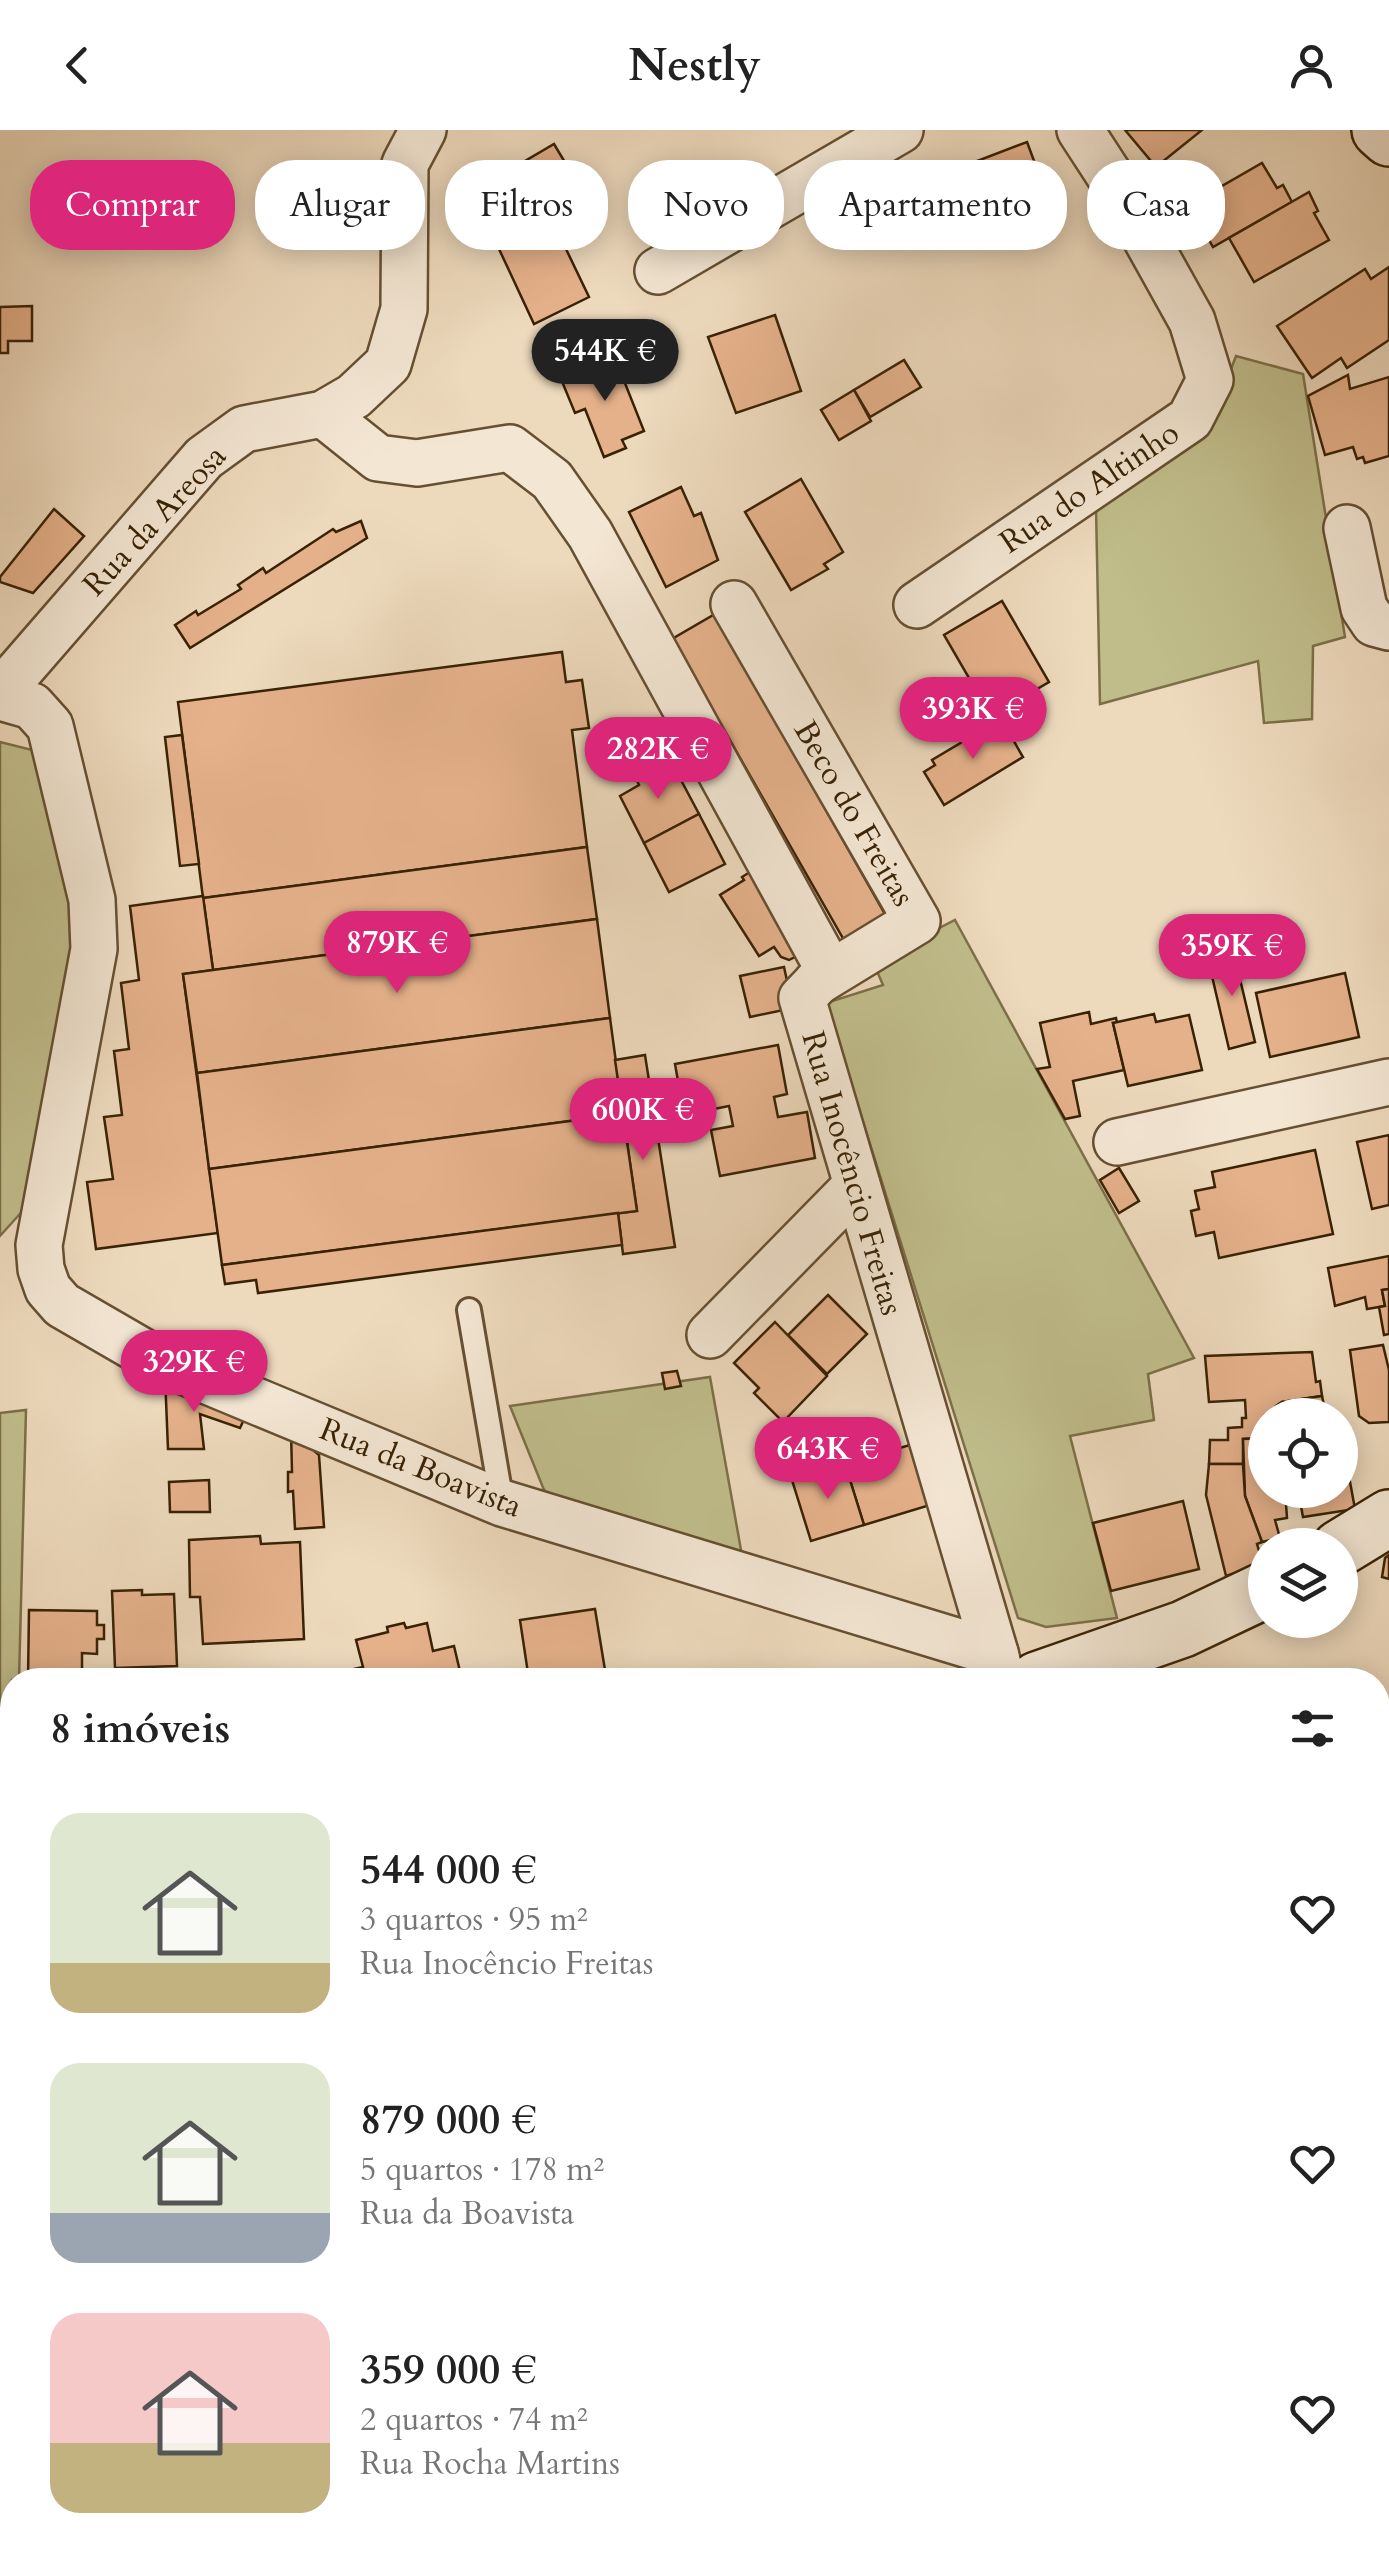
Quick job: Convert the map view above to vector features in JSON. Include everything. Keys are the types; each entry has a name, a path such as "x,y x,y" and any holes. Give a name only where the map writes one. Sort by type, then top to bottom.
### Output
{"main road":[{"path":"1380,130 1389,138"},
{"path":"1358,1537 1389,1518"},
{"path":"1023,1668 1183,1629 1248,1598"}],"street":[{"name":"Rua da Areosa","path":"0,695 204,458 244,429 323,414 354,396 388,364 404,309 405,164 422,130"},
{"path":"658,271 900,130"},
{"name":"Rua do Altinho","path":"916,605 1190,419 1210,380 1192,322 1119,190 1080,130"},
{"name":"Rua Inocêncio Freitas","path":"323,414 378,458 416,463 510,448 552,480 590,534 829,970 802,998 1010,1668"},
{"path":"1347,528 1364,608 1374,622 1389,626"},
{"name":"Beco do Freitas","path":"734,604 918,921 817,982"},
{"name":"Rua da Boavista","path":"0,695 32,706 50,726 92,900 94,949 39,1245 41,1270 48,1289 62,1304 157,1360 502,1503 1002,1668"},
{"path":"1117,1142 1389,1082"},
{"path":"710,1335 857,1185"}],"lane":[{"path":"469,1310 502,1503"}],"shaded area":[{"path":"1236,356 1303,374 1345,637 1313,646 1312,719 1264,723 1258,661 1100,704 1096,508 1208,429"},
{"path":"0,742 40,752 76,916 46,1121 27,1206 0,1236"},
{"path":"955,920 1194,1358 1148,1374 1154,1420 1070,1436 1117,1618 1046,1627 1018,1618 826,1003 883,985 873,962"},
{"path":"710,1377 743,1561 562,1502 544,1490 510,1406"},
{"path":"26,1410 19,1668 0,1668 0,1413"}],"building":[{"path":"1125,130 1202,130 1165,160 1150,160"},
{"path":"1027,142 1034,160 980,160"},
{"path":"554,144 564,160 527,160"},
{"path":"1262,163 1277,188 1283,185 1292,202 1225,240 1225,184"},
{"path":"1309,192 1318,211 1314,213 1329,240 1254,282 1229,238"},
{"path":"499,250 566,250 589,297 534,324"},
{"path":"1389,267 1389,340 1347,368 1341,358 1312,378 1277,326 1365,269 1371,279"},
{"path":"32,306 32,341 8,341 8,353 0,353 0,307"},
{"path":"775,315 801,391 736,413 708,337"},
{"path":"615,358 644,431 622,440 626,448 604,457 585,409 575,413 561,379"},
{"path":"904,360 921,387 870,417 854,390"},
{"path":"1348,375 1350,389 1389,377 1389,456 1365,463 1363,457 1357,459 1353,447 1325,455 1308,396"},
{"path":"854,390 871,421 839,440 821,410"},
{"path":"801,479 843,552 824,564 828,569 791,590 745,512"},
{"path":"681,487 694,516 701,513 718,560 666,587 629,512"},
{"path":"54,509 84,536 33,593 0,582 0,577"},
{"path":"361,521 367,538 190,648 175,625 241,589 238,585 263,568 266,573 333,529 336,532"},
{"path":"1002,601 1049,682 991,716 944,635"},
{"path":"715,614 886,916 844,940 672,639"},
{"path":"562,652 566,682 582,680 589,728 572,730 587,847 203,898 178,702"},
{"path":"1001,719 1023,757 944,805 924,772 935,765 932,760"},
{"path":"182,735 199,864 180,866 165,737"},
{"path":"649,761 657,776 674,767 699,814 644,843 620,796 639,785 632,770"},
{"path":"699,814 725,864 669,892 644,843"},
{"path":"587,847 597,919 213,970 203,898"},
{"path":"753,870 797,956 789,960 774,947 759,956 720,895"},
{"path":"203,896 213,970 183,974 218,1233 96,1249 87,1182 113,1179 104,1117 122,1115 114,1051 129,1049 121,983 139,980 130,906"},
{"path":"597,919 610,1018 197,1073 183,974"},
{"path":"1240,952 1245,974 1239,975 1255,1042 1229,1049 1208,959"},
{"path":"784,967 793,1008 750,1017 740,976"},
{"path":"1345,973 1359,1037 1270,1057 1256,993"},
{"path":"1089,1012 1091,1024 1116,1018 1117,1023 1113,1023 1124,1070 1073,1081 1080,1116 1065,1119 1037,1069 1050,1067 1040,1023"},
{"path":"1154,1014 1156,1022 1189,1015 1202,1070 1128,1086 1113,1023"},
{"path":"610,1018 623,1114 209,1169 197,1073"},
{"path":"778,1045 787,1094 774,1097 778,1117 807,1112 815,1158 720,1176 711,1130 733,1126 729,1106 684,1115 675,1064"},
{"path":"645,1055 675,1247 623,1254 618,1213 637,1211 615,1060"},
{"path":"623,1114 637,1211 222,1265 209,1169"},
{"path":"1389,1135 1389,1205 1372,1209 1357,1142"},
{"path":"1315,1150 1333,1234 1219,1258 1214,1232 1196,1236 1191,1211 1199,1209 1195,1191 1215,1187 1212,1172"},
{"path":"1119,1168 1139,1201 1119,1213 1100,1180"},
{"path":"618,1213 622,1245 258,1293 256,1280 225,1284 222,1265"},
{"path":"1389,1256 1389,1289 1382,1290 1385,1306 1367,1309 1365,1297 1335,1306 1328,1268"},
{"path":"1389,1289 1389,1334 1384,1335 1379,1307 1385,1306 1382,1290"},
{"path":"828,1295 867,1334 827,1374 788,1335"},
{"path":"775,1322 827,1376 783,1422 754,1393 759,1388 734,1363"},
{"path":"1383,1345 1389,1370 1389,1422 1369,1423 1359,1416 1350,1350"},
{"path":"1312,1352 1322,1396 1248,1398 1248,1439 1243,1439 1243,1464 1209,1464 1210,1440 1228,1440 1228,1428 1242,1427 1242,1418 1246,1418 1245,1400 1209,1402 1205,1356"},
{"path":"677,1371 681,1386 665,1389 662,1373"},
{"path":"165,1376 247,1413 240,1428 200,1414 204,1449 168,1449"},
{"path":"291,1431 319,1455 324,1527 295,1529 293,1491 288,1492 288,1472 292,1472"},
{"path":"1243,1439 1248,1439 1248,1504 1245,1496"},
{"path":"920,1442 940,1502 864,1525 845,1464"},
{"path":"845,1464 864,1525 811,1541 792,1480"},
{"path":"1209,1464 1243,1464 1245,1496 1257,1528 1248,1528 1248,1569 1226,1576 1206,1495"},
{"path":"209,1480 210,1512 170,1512 169,1482"},
{"path":"1183,1501 1199,1569 1111,1591 1093,1523"},
{"path":"1249,1508 1286,1508 1287,1518 1275,1520 1277,1528 1257,1528"},
{"path":"1301,1508 1355,1509 1303,1517"},
{"path":"260,1536 261,1544 300,1542 304,1639 203,1644 200,1597 190,1597 189,1540"},
{"path":"1389,1555 1389,1579 1382,1577"},
{"path":"142,1590 142,1595 174,1594 177,1666 115,1668 112,1591"},
{"path":"595,1609 605,1668 527,1668 520,1620"},
{"path":"29,1610 97,1611 97,1625 104,1625 104,1639 97,1639 97,1654 82,1653 82,1668 28,1668"},
{"path":"427,1623 433,1651 454,1646 459,1668 358,1668 363,1667 356,1640 388,1632 387,1627"}]}
